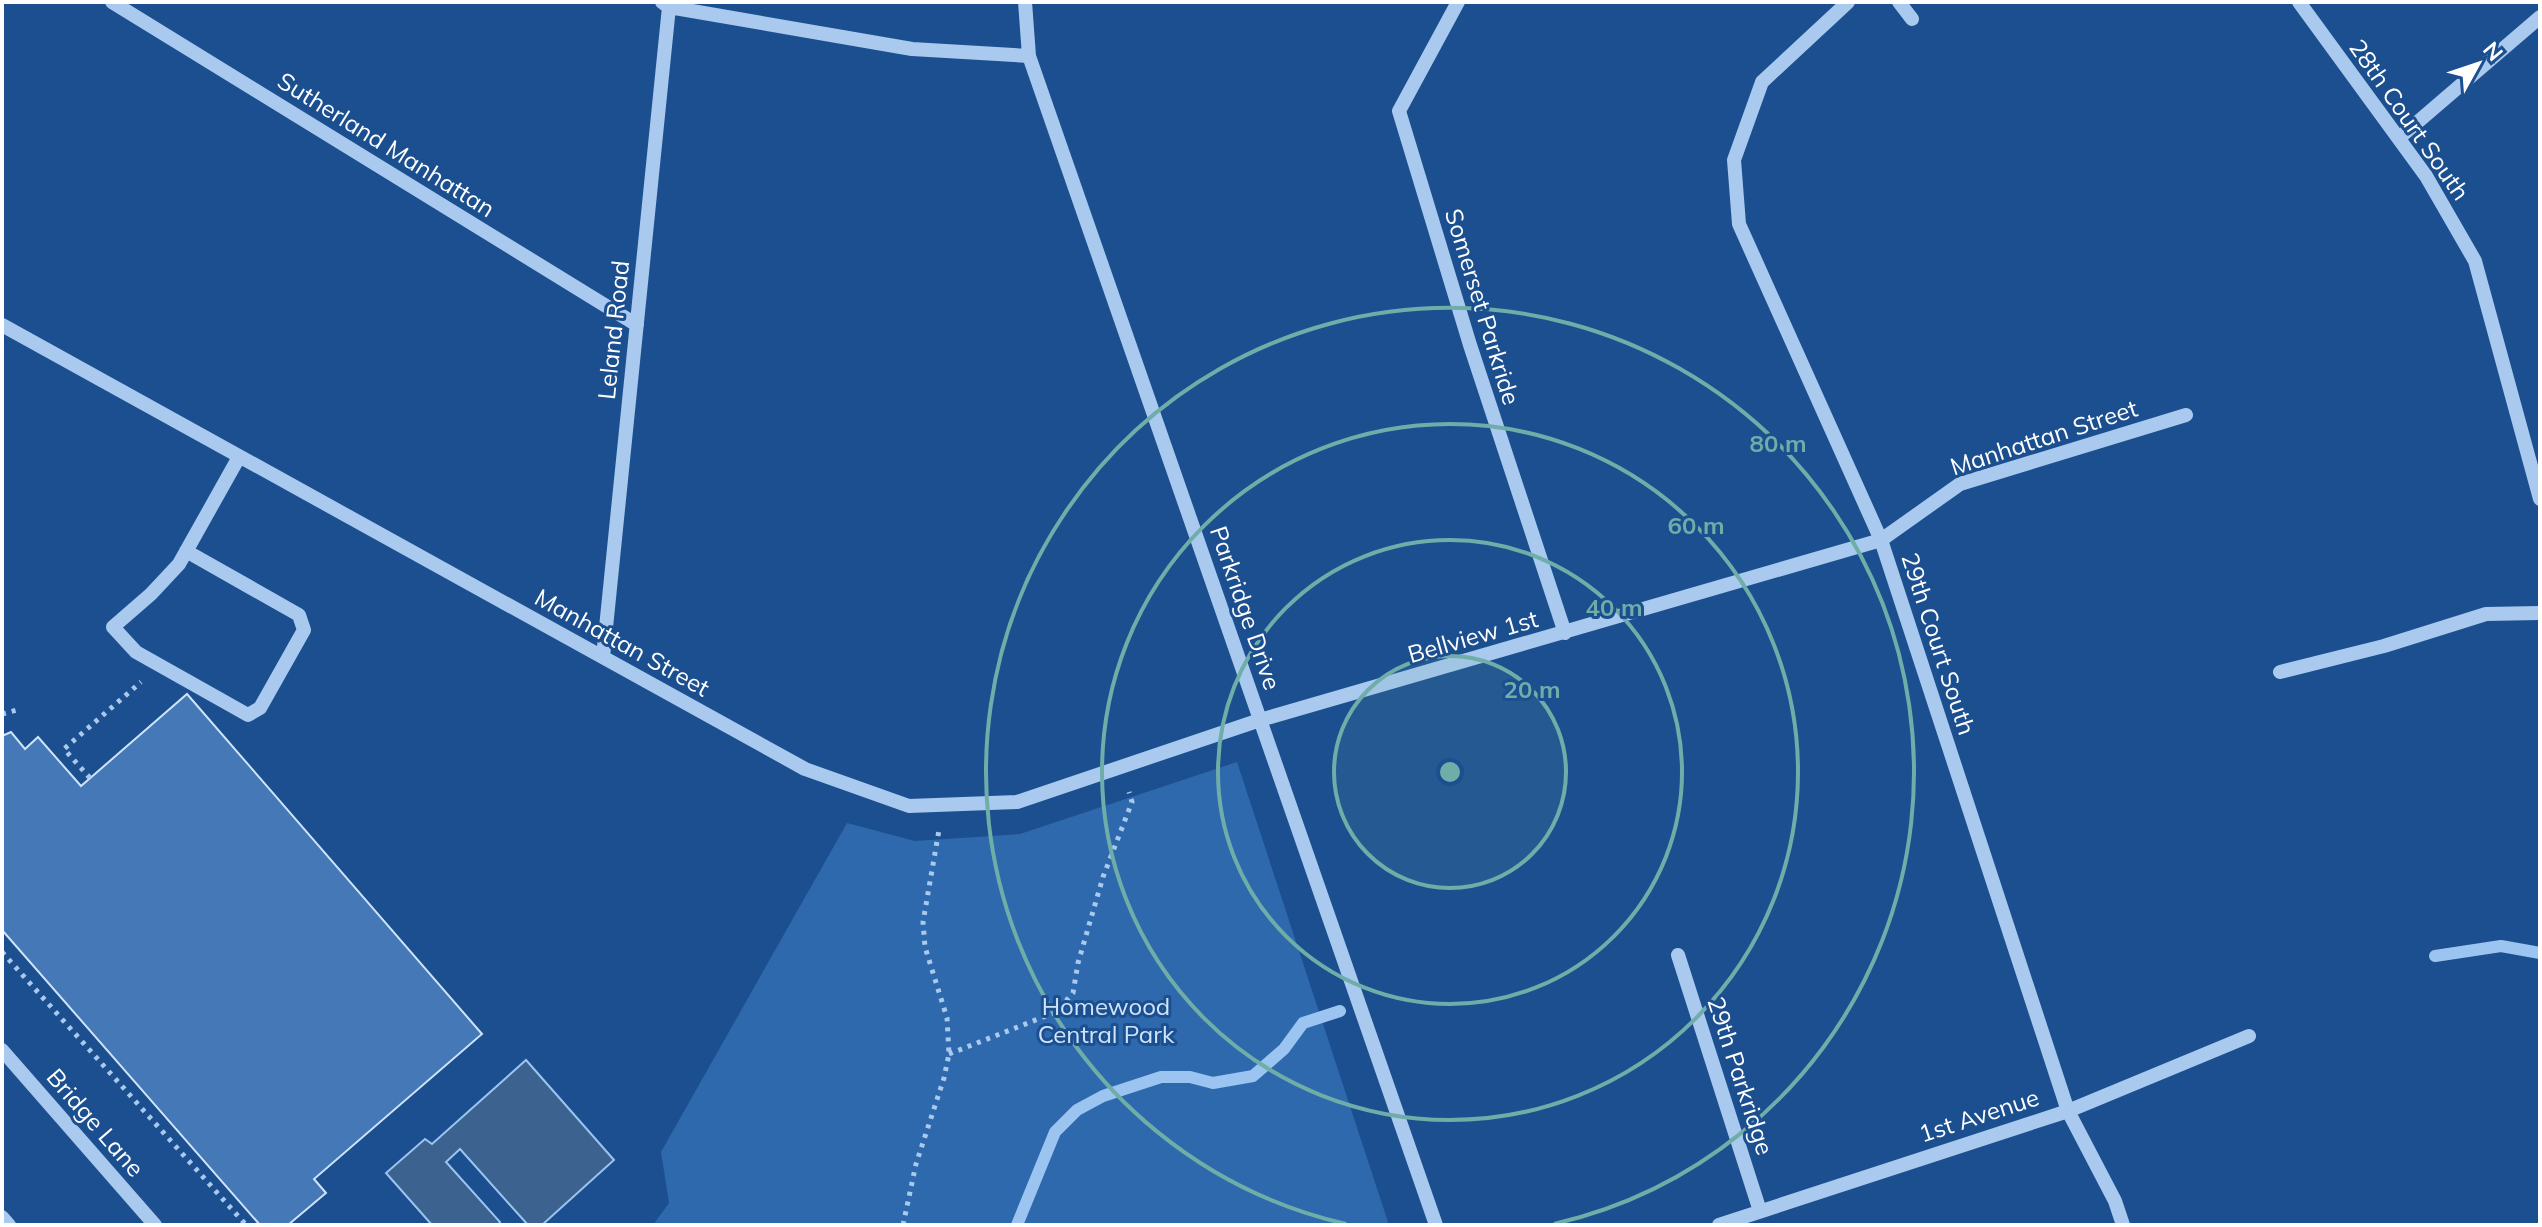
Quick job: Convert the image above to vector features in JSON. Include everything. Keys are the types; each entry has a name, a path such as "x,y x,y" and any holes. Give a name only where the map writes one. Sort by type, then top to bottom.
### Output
{"street":[{"name":"Sutherland Manhattan","path":"112,2 637,325"},
{"name":"Parkridge Drive","path":"1025,2 1029,56 1436,1225"},
{"name":"Somerset Parkride","path":"1458,2 1399,111 1470,345 1565,633"},
{"name":"29th Court South","path":"1848,2 1762,82 1734,160 1739,224 1881,540 2068,1111 2115,1201 2123,1225"},
{"path":"1899,2 1912,19"},
{"name":"28th Court South","path":"2299,2 2426,176 2475,261 2540,499"},
{"name":"Leland Road","path":"603,657 637,325 665,5"},
{"path":"665,5 912,49 1029,56"},
{"path":"2399,138 2540,17"},
{"name":"Manhattan Street","path":"2,325 805,769 909,806 1017,802 1260,720"},
{"name":"Manhattan Street","path":"1881,540 1960,484 2186,415"},
{"path":"186,551 299,615 304,630 260,708 248,715 136,652 113,627 179,564 186,551 239,457"},
{"name":"Bellview 1st","path":"1260,720 1881,540"},
{"path":"2280,672 2384,646 2486,614 2540,613"},
{"name":"29th Parkridge","path":"1678,955 1760,1211"},
{"name":"1st Avenue","path":"1719,1225 2068,1111 2249,1036"},
{"name":"Bridge Lane","path":"2,1050 155,1225"},
{"path":"2,1217 9,1225"}],"path":[{"path":"90,778 64,749 159,665"},
{"path":"2,714 17,710"},
{"path":"949,1054 1056,1012 1073,993 1078,963 1103,877 1132,802 1122,767"},
{"path":"903,1225 916,1164 949,1054 947,1018 925,947 923,922 938,837 940,805"},
{"path":"2,952 246,1225"}],"green space":[{"name":"Homewood Central Park","path":"1237,762 1389,1225 653,1225 669,1203 661,1152 847,823 915,841 1020,834"}],"shaded area":[{"path":"526,1060 614,1160 542,1225 528,1225 460,1149 446,1162 500,1222 498,1225 432,1225 386,1173 425,1139 432,1144"}],"building":[{"path":"187,694 482,1034 314,1179 326,1193 288,1225 260,1225 2,930 2,736 11,732 25,749 38,737 81,786"}],"waterway":[{"path":"2435,956 2501,946 2540,953"},
{"path":"1017,1225 1055,1132 1077,1110 1103,1096 1161,1077 1190,1077 1213,1083 1253,1076 1284,1049 1303,1023 1340,1011"}]}
